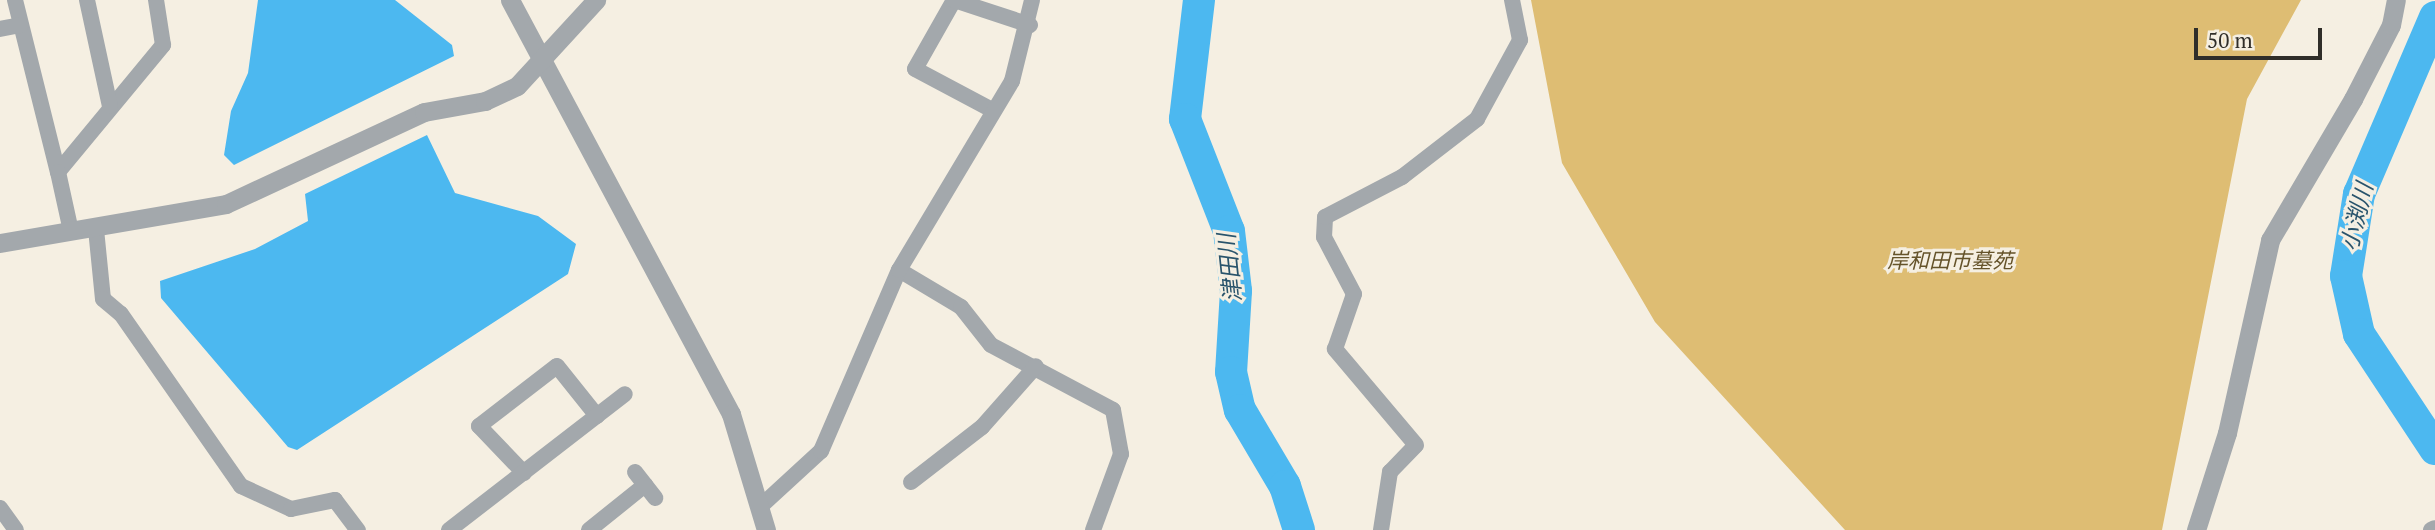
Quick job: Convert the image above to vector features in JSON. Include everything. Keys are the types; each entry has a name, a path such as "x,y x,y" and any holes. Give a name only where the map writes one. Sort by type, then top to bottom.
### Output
{"street":[{"path":"15,0 71,231"},
{"path":"87,0 110,106"},
{"path":"58,172 163,45 156,0"},
{"path":"510,0 539,62 731,414 762,505 766,530"},
{"path":"0,243 96,229 226,204 424,112 495,96 517,86 596,0"},
{"path":"994,111 915,69 954,0 1030,25"},
{"path":"762,505 821,450 899,270 994,111 1020,62 1030,25 1032,0"},
{"path":"1381,530 1390,472 1416,445 1335,349 1354,294 1324,237 1325,217 1402,177 1477,119 1520,40 1513,0"},
{"path":"2196,530 2227,433 2270,240 2353,99 2391,25 2396,0"},
{"path":"0,29 21,25"},
{"path":"96,229 103,299 121,314 241,486 291,509 335,500 358,530"},
{"path":"899,270 961,307 991,345 1099,398 1120,431 1121,454 1093,530"},
{"path":"524,473 479,426 557,366 597,416"},
{"path":"911,482 982,427 1036,366"},
{"path":"449,530 625,394"},
{"path":"589,530 645,485"},
{"path":"0,508 16,530"}],"green space":[{"name":"岸和田市墓苑","path":"1531,0 2301,0 2247,99 2162,530 1845,530 1655,322 1562,163"}],"water":[{"path":"258,0 395,0 452,45 454,56 234,165 224,155 231,111 248,73"},
{"path":"427,135 455,193 538,216 576,244 568,274 297,450 288,447 161,298 160,281 255,249 308,221 305,194"}],"waterway":[{"name":"津田川","path":"1199,0 1185,119 1229,231 1236,291 1231,372 1240,410 1285,486 1299,530"},
{"name":"小渕川","path":"2435,17 2359,194 2346,276 2359,334 2435,449"}]}
